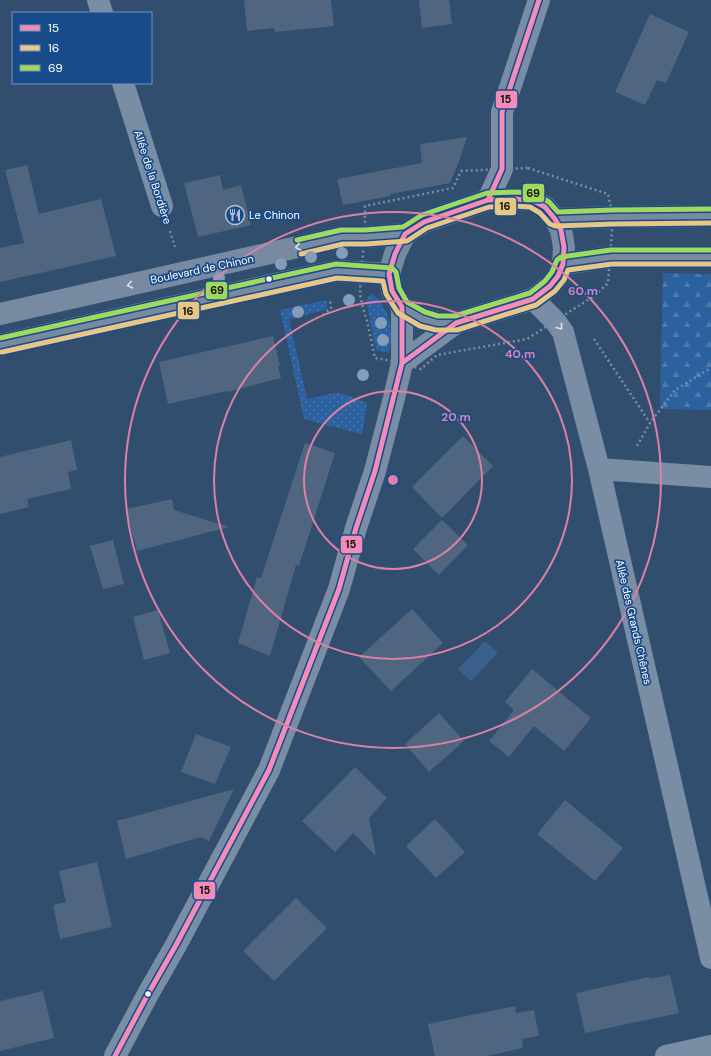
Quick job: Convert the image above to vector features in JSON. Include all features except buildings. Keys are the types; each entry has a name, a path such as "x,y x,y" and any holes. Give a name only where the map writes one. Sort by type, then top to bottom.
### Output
{"main road":[{"path":"515,199 532,200 545,207 555,219 561,230 564,247 563,264 558,276 550,286 532,299 456,323 437,323 422,319 402,307 392,291 389,274 395,254 405,234 424,222 488,200 515,199"},
{"path":"555,219 711,216"},
{"name":"Boulevard de Chinon","path":"0,314 342,237 405,234"},
{"path":"563,264 611,257 711,257"},
{"path":"0,345 336,271 389,274"}],"street":[{"path":"98,0 102,12"},
{"path":"488,200 502,169 502,112 538,0"},
{"name":"Allée de la Bordière","path":"123,84 162,206"},
{"name":"Allée des Grands Chênes","path":"532,299 555,321 563,332 599,469 711,958"},
{"path":"114,1056 176,945 269,770 339,589 356,528 375,471 402,363 402,307"},
{"path":"402,363 456,323"},
{"path":"599,469 711,477"},
{"path":"666,1056 711,1046"}],"path":[{"path":"528,168 608,194 613,217 608,283 594,296 527,339 437,355 421,369 402,363 374,358 360,294 366,206 453,188 461,171 502,169 528,168"},
{"name":"Allée de la Bordière","path":"162,206 182,273"},
{"path":"591,335 650,423"},
{"path":"635,449 650,423 675,390 711,368"}],"green space":[{"path":"663,273 711,274 711,410 660,409"},
{"path":"371,293 378,299 387,313 391,328 389,353 376,350 366,301"},
{"path":"326,300 328,309 289,319 307,399 335,393 344,394 367,403 362,434 304,419 280,310"}],"shaded area":[{"path":"485,641 498,653 471,681 458,669"}],"transit line":[{"name":"15","path":"488,200 502,169 502,112 539,0"},
{"name":"69","path":"297,240 341,230 403,227 422,215 487,193 534,193 549,202 558,212 711,209"},
{"name":"15","path":"515,199 532,200 545,207 555,219 561,230 564,247 563,264 558,276 550,286 533,299 456,323 402,363 402,307 392,291 389,274 395,254 405,234 424,222 488,200 515,199"},
{"name":"16","path":"301,254 343,244 407,241 427,228 489,207 530,207 540,213 550,224 555,226 711,223"},
{"name":"69","path":"0,338 336,264 392,268 396,272 399,288 407,302 425,312 438,316 455,316 530,293 545,281 552,272 557,260 561,257 611,250 711,250"},
{"name":"16","path":"2,352 337,278 383,281 386,294 398,313 420,326 436,330 457,330 536,305 555,291 564,280 568,270 612,264 711,264"},
{"name":"15","path":"115,1056 269,770 339,589 356,528 375,471 402,363"}],"place":[{"name":"Le Chinon","path":"235,215"}]}
